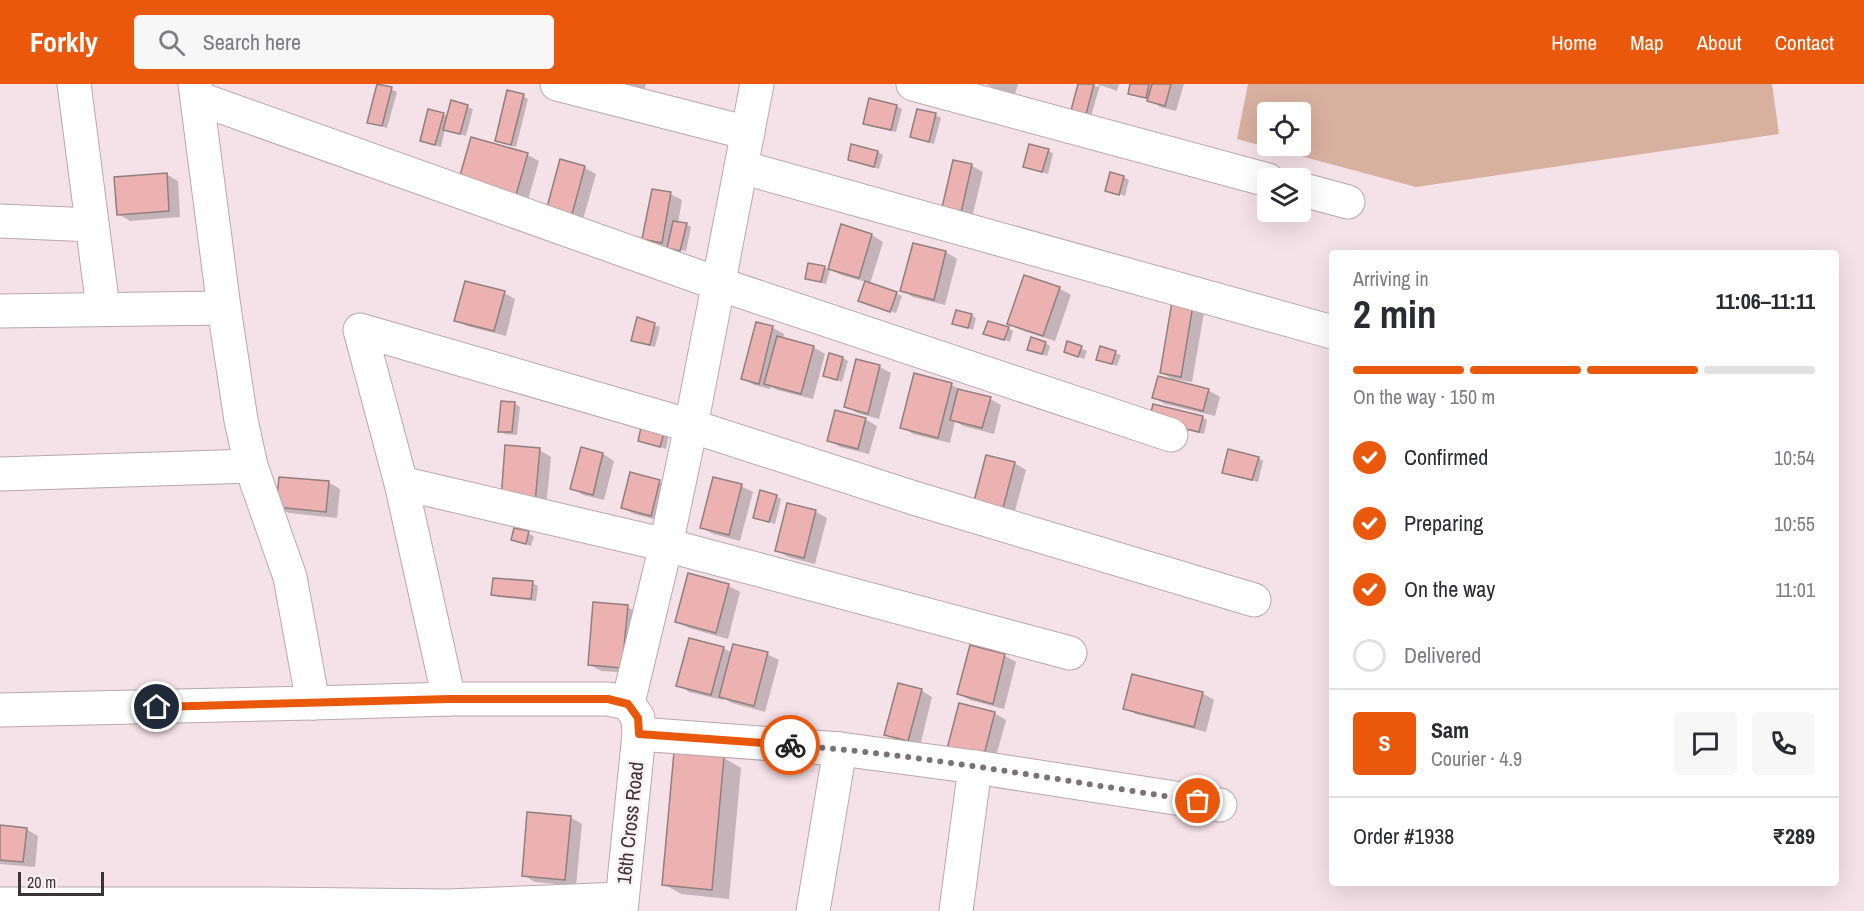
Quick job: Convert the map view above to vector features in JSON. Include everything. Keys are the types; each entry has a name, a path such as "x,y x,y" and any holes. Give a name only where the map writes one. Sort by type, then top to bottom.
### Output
{"street":[{"path":"74,84 103,308"},
{"path":"557,84 748,133"},
{"path":"628,704 666,545 691,426 757,84"},
{"path":"914,84 1257,177"},
{"path":"313,704 290,577 251,466 241,420 196,91 718,284 1171,435"},
{"path":"741,167 1329,331"},
{"path":"1311,192 1348,202"},
{"path":"0,221 92,225"},
{"path":"0,311 224,308"},
{"path":"449,699 401,483 360,330 691,426 917,499 1254,600"},
{"path":"0,474 251,466"},
{"path":"401,483 666,545 1070,653"},
{"path":"0,710 449,699 608,699 628,704 638,718 639,734 840,749 975,766 1220,805"},
{"name":"16th Cross Road","path":"621,905 639,734"},
{"path":"813,911 840,749"},
{"path":"956,911 975,766"},
{"path":"0,904 83,908 448,909 621,905"}],"shaded area":[{"path":"1248,84 1772,84 1779,134 1416,187 1300,156 1311,156 1311,102 1257,102 1257,144 1237,139"}],"building":[{"path":"377,84 392,87 382,126 367,123"},
{"path":"1078,84 1094,84 1085,118 1070,114"},
{"path":"1130,84 1149,84 1146,98 1128,94"},
{"path":"1152,84 1171,84 1165,106 1147,101"},
{"path":"507,90 524,94 511,145 495,141"},
{"path":"869,98 897,105 891,130 863,124"},
{"path":"451,100 468,105 460,134 443,130"},
{"path":"428,109 444,113 435,145 420,141"},
{"path":"917,109 936,113 929,142 910,137"},
{"path":"471,137 528,153 514,202 457,186"},
{"path":"851,144 878,151 874,167 848,160"},
{"path":"1029,144 1049,149 1042,172 1023,167"},
{"path":"560,159 585,166 571,218 546,211"},
{"path":"953,160 972,164 960,217 941,212"},
{"path":"1110,172 1124,176 1119,195 1105,191"},
{"path":"167,173 169,211 117,215 114,177"},
{"path":"652,189 671,192 662,243 642,239"},
{"path":"673,221 687,223 680,251 667,248"},
{"path":"841,224 872,234 859,278 828,269"},
{"path":"913,243 946,251 934,300 900,291"},
{"path":"808,263 825,266 821,282 805,279"},
{"path":"1024,275 1060,287 1043,336 1007,324"},
{"path":"465,281 505,291 494,331 454,321"},
{"path":"865,281 897,292 890,312 858,301"},
{"path":"1173,296 1194,299 1181,377 1160,373"},
{"path":"956,310 972,314 968,328 952,324"},
{"path":"637,317 655,323 650,345 631,341"},
{"path":"988,321 1009,327 1004,340 983,334"},
{"path":"756,322 773,326 759,384 741,379"},
{"path":"777,336 814,346 801,394 764,384"},
{"path":"1031,337 1046,342 1042,354 1027,350"},
{"path":"1067,341 1082,346 1078,357 1064,352"},
{"path":"1100,346 1116,351 1112,364 1096,360"},
{"path":"829,353 843,357 837,380 823,376"},
{"path":"856,359 880,365 868,414 844,407"},
{"path":"914,373 952,383 938,438 900,428"},
{"path":"1158,376 1209,389 1203,411 1152,398"},
{"path":"958,389 991,397 982,428 950,420"},
{"path":"501,401 515,402 512,432 498,432"},
{"path":"1153,404 1203,416 1199,432 1149,420"},
{"path":"835,410 866,418 858,449 827,441"},
{"path":"642,423 665,429 660,447 638,441"},
{"path":"505,445 540,448 535,503 501,500"},
{"path":"581,447 603,453 593,495 570,489"},
{"path":"1228,449 1259,457 1252,480 1222,473"},
{"path":"986,455 1015,462 1002,512 973,505"},
{"path":"630,472 660,480 651,516 621,508"},
{"path":"279,477 329,481 326,512 276,507"},
{"path":"713,477 742,484 729,535 700,528"},
{"path":"760,490 777,495 769,522 753,518"},
{"path":"787,503 816,510 804,558 775,551"},
{"path":"514,528 529,531 526,544 511,540"},
{"path":"688,573 729,584 716,633 675,622"},
{"path":"493,578 533,581 531,599 491,595"},
{"path":"593,602 628,605 622,668 588,665"},
{"path":"689,638 724,647 711,695 676,686"},
{"path":"733,644 768,652 754,706 719,697"},
{"path":"970,645 1005,654 993,704 957,694"},
{"path":"1132,674 1203,692 1194,727 1123,709"},
{"path":"898,683 922,689 908,741 884,735"},
{"path":"959,703 995,712 983,759 947,749"},
{"path":"674,752 724,757 712,890 662,885"},
{"path":"527,812 571,816 565,880 522,876"},
{"path":"0,825 27,828 23,862 0,860"}],"way so far":[{"path":"790,745 975,766 1198,801"}],"route":[{"path":"157,707 449,699 608,699 628,704 638,718 639,734 790,745"}]}
